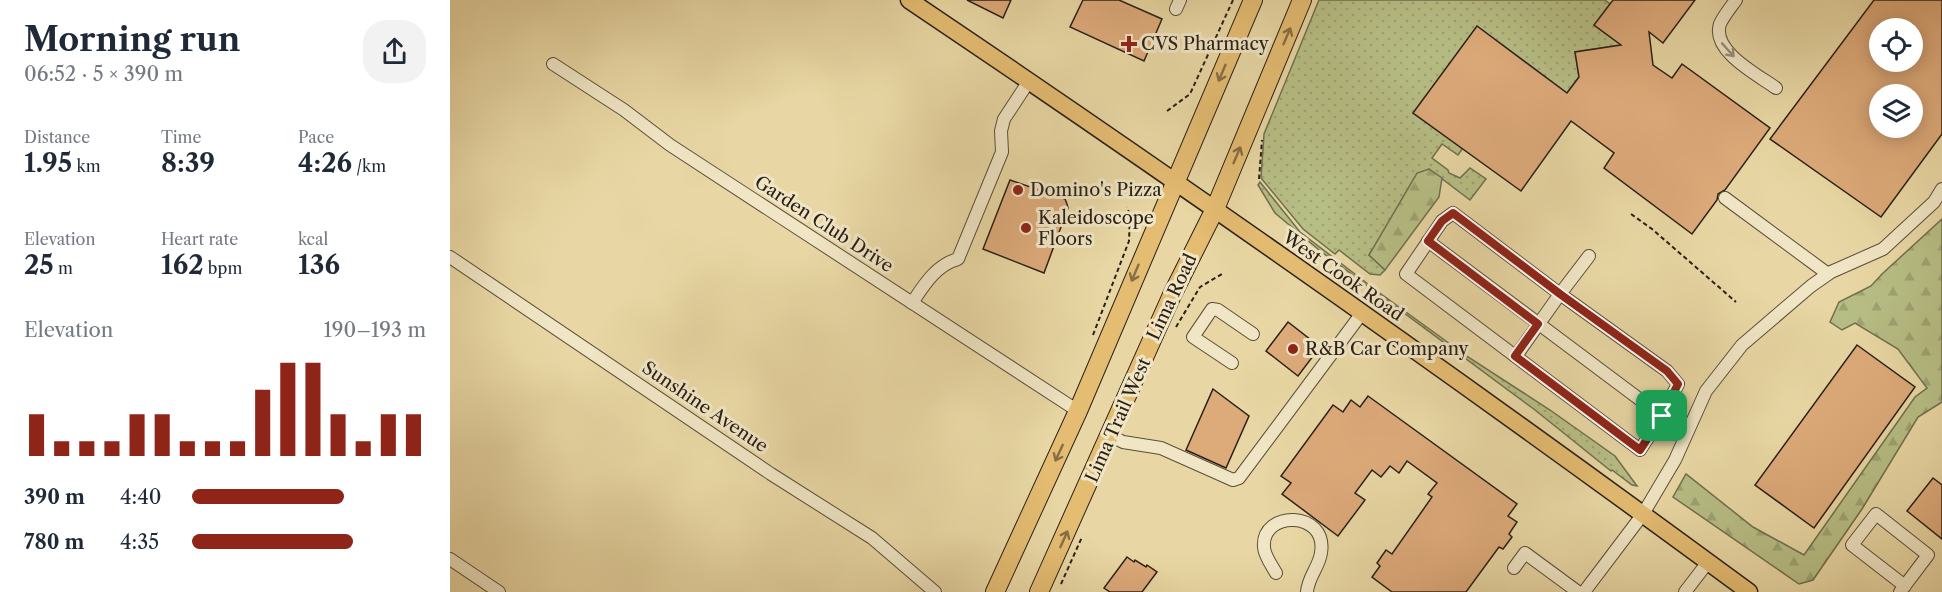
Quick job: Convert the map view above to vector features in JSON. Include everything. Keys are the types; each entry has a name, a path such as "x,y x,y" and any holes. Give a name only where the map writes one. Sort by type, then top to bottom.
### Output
{"highway":[{"path":"995,592 1078,411 1253,0"},
{"name":"Lima Road","path":"1039,592 1172,295 1215,208 1302,0"}],"main road":[{"name":"West Cook Road","path":"909,0 1215,208 1749,592"}],"street":[{"path":"1736,0 1720,24 1722,46 1776,88"},
{"name":"Garden Club Drive","path":"553,64 624,110 670,145 1078,411"},
{"path":"912,303 929,277 948,262 958,259 1002,152 1001,131 1004,119 1029,81"},
{"path":"1584,592 1643,514 1675,460 1706,391 1742,345 1802,292 1828,274 1883,249 1934,202 1942,189"},
{"path":"1725,198 1828,274"},
{"path":"1453,213 1560,294 1667,371 1678,384 1662,416 1640,450 1406,274 1442,221 1453,213"},
{"path":"1428,241 1686,434"},
{"path":"1515,356 1589,256"},
{"name":"Sunshine Avenue","path":"450,257 771,474 872,538 935,592"},
{"path":"1232,363 1194,337 1212,309 1218,310 1252,334"},
{"path":"1109,435 1123,441 1161,448 1233,480 1239,478 1362,313"},
{"path":"1876,514 1929,555 1902,589 1852,545 1876,514"},
{"path":"1276,573 1264,548 1266,536 1273,526 1282,521 1296,519 1306,522 1316,530 1320,539 1321,552 1307,582 1307,592"},
{"path":"1514,568 1525,553 1578,592"},
{"path":"450,559 498,592"},
{"path":"1685,592 1708,562"}],"path":[{"path":"1167,111 1190,94 1233,0"},
{"path":"1089,344 1129,241 1130,215 1127,207"},
{"path":"1631,214 1652,229 1736,302"},
{"path":"1174,329 1200,287 1222,274"},
{"path":"1056,592 1083,534"}],"green space":[{"path":"1319,0 1605,0 1610,4 1594,25 1621,45 1575,52 1579,77 1567,93 1477,27 1413,113 1463,148 1458,155 1442,144 1432,158 1449,173 1460,178 1470,168 1486,179 1470,200 1429,169 1369,255 1385,270 1380,275 1370,274 1339,250 1335,254 1303,229 1261,178 1264,134"},
{"path":"1429,169 1442,178 1439,197 1385,270 1369,255 1417,173"},
{"path":"1260,182 1300,232 1468,357 1550,410 1615,456 1637,486 1611,471 1535,410 1319,250 1275,213 1258,185"},
{"path":"1942,219 1942,402 1918,417 1862,509 1813,580 1799,584 1673,497 1686,474 1753,527 1804,555 1915,397 1927,388 1898,349 1855,323 1842,330 1830,322 1839,302 1871,286"}],"building":[{"path":"967,0 1011,0 1003,18"},
{"name":"CVS Pharmacy","path":"1083,0 1119,0 1162,19 1144,61 1070,27"},
{"path":"1613,0 1695,0 1663,43 1649,32 1653,65 1672,78 1682,64 1770,128 1725,190 1718,194 1717,200 1692,234 1604,168 1614,153 1571,121 1521,191 1413,113 1477,26 1567,93 1579,77 1575,52 1621,45 1594,25"},
{"path":"1874,0 1942,0 1942,134 1881,217 1770,139"},
{"name":"Kaleidoscope Floors","path":"1010,180 1065,199 1067,204 1068,208 1044,273 983,249"},
{"name":"R&B Car Company","path":"1288,322 1320,347 1298,376 1266,351"},
{"path":"1857,345 1915,387 1814,528 1755,485"},
{"path":"1213,389 1249,416 1226,468 1186,450"},
{"path":"1368,396 1517,504 1508,516 1517,522 1509,534 1512,537 1503,549 1499,547 1466,592 1392,592 1372,577 1380,566 1377,563 1386,550 1392,554 1432,497 1428,494 1437,483 1407,461 1399,473 1390,466 1381,477 1372,470 1355,493 1365,500 1338,536 1282,494 1291,483 1281,476 1333,405 1343,412 1351,400 1360,407"},
{"path":"1933,478 1942,485 1942,539 1907,511"},
{"path":"1127,557 1157,572 1142,592 1110,592 1104,588"}],"place":[{"name":"CVS Pharmacy","path":"1129,44"},
{"name":"Domino's Pizza","path":"1018,190"},
{"name":"Kaleidoscope Floors","path":"1026,228"},
{"name":"R&B Car Company","path":"1293,349"}],"route":[{"path":"1453,213 1667,371 1678,384 1662,416 1640,450 1515,356 1538,324 1428,241 1442,221 1453,213"}]}
